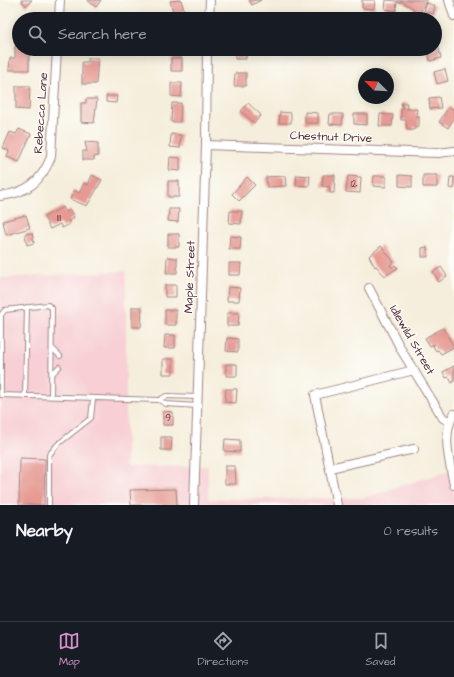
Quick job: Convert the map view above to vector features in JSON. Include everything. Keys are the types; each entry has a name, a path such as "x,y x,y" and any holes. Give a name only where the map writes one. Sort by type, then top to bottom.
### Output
{"street":[{"path":"59,12 60,0"},
{"path":"209,12 210,0"},
{"path":"449,0 454,16"},
{"name":"Rebecca Lane","path":"0,196 19,192 39,180 46,170 51,157 57,56"},
{"name":"Maple Street","path":"194,505 206,145 207,56"},
{"name":"Chestnut Drive","path":"206,145 438,153 454,150"},
{"name":"Idlewild Street","path":"369,288 414,370 443,418 450,422"},
{"path":"337,505 315,395 414,370"},
{"path":"454,414 450,422 448,444 454,485"},
{"path":"330,468 414,449"}],"lane":[{"path":"51,397 52,308 48,305 5,310 1,315 1,395 93,399 159,400 166,404 198,406"},
{"path":"25,396 27,308"},
{"path":"52,348 60,356"},
{"path":"51,375 59,367"},
{"path":"159,400 166,396 198,397"},
{"path":"49,505 49,455 58,444 91,418 93,399"}],"shaded area":[{"path":"126,271 126,467 208,466 208,499 363,498 454,469 454,505 0,505 0,278"}],"building":[{"path":"21,0 32,0 26,6"},
{"path":"87,0 101,0 96,7"},
{"path":"181,0 184,12 173,12 170,1"},
{"path":"249,0 261,0 252,5"},
{"path":"362,0 375,0 374,9 362,8"},
{"path":"386,0 397,1 396,11 385,9"},
{"path":"398,0 427,0 420,12 412,12 414,9 401,1 400,3"},
{"path":"427,3 435,6 434,12 424,11"},
{"path":"15,56 29,56 29,70 9,70 10,58 15,58"},
{"path":"235,56 246,56 246,59 235,59"},
{"path":"429,56 441,56 441,58 430,61"},
{"path":"88,58 98,58 96,84 82,84 82,62 88,62"},
{"path":"171,58 182,58 182,71 171,71"},
{"path":"445,69 448,81 437,84 434,72"},
{"path":"235,73 246,73 246,86 234,86"},
{"path":"171,83 182,83 181,97 171,96"},
{"path":"16,86 30,86 29,110 16,109"},
{"path":"106,96 117,96 116,103 106,102"},
{"path":"439,97 441,108 430,109 429,98"},
{"path":"86,99 97,99 94,123 81,122 81,103 86,103"},
{"path":"172,103 181,103 180,122 171,122"},
{"path":"248,103 261,115 254,123 241,111"},
{"path":"401,103 407,103 406,109 417,109 416,116 419,116 419,127 414,127 414,130 407,130 406,120 401,120 401,109 403,109"},
{"path":"449,107 454,110 454,118 448,128 439,122"},
{"path":"280,112 291,113 291,123 279,123"},
{"path":"305,112 318,113 318,123 305,123"},
{"path":"330,114 343,114 342,125 329,124"},
{"path":"354,114 367,114 367,125 354,124"},
{"path":"380,114 393,115 392,126 379,126"},
{"path":"19,129 31,134 19,162 7,157 9,151 3,148 10,132 16,134"},
{"path":"171,134 181,135 180,148 170,147"},
{"path":"85,142 98,143 98,156 94,157 94,160 83,160 83,151 87,151"},
{"path":"170,157 180,158 180,171 169,170"},
{"path":"92,175 102,180 87,206 70,199 74,190 79,193 84,183 88,185"},
{"path":"297,175 310,176 309,186 296,185"},
{"path":"323,175 335,175 334,193 330,193 330,187 322,186"},
{"path":"399,175 412,176 412,187 399,186"},
{"path":"423,175 437,175 437,187 423,187"},
{"path":"285,176 286,186 267,187 266,177"},
{"path":"348,176 361,177 360,193 346,192"},
{"path":"374,176 386,176 386,187 373,186"},
{"path":"247,177 255,185 239,201 232,194"},
{"path":"450,177 454,177 454,189 449,188"},
{"path":"168,181 179,181 179,197 168,197"},
{"path":"63,207 66,212 70,210 74,218 68,221 70,224 62,228 60,224 50,229 44,217"},
{"path":"169,209 179,209 178,222 168,221"},
{"path":"230,211 242,211 241,224 229,223"},
{"path":"26,215 30,228 6,235 3,221"},
{"path":"32,233 34,243 27,245 25,234"},
{"path":"168,234 179,234 179,247 168,247"},
{"path":"230,236 241,237 240,249 229,249"},
{"path":"381,246 394,262 390,265 392,267 395,265 398,268 385,276 376,266 375,267 369,256"},
{"path":"427,247 428,257 422,257 422,248"},
{"path":"167,257 177,258 177,273 166,273"},
{"path":"229,263 241,263 240,275 229,275"},
{"path":"441,267 447,276 439,282 433,272"},
{"path":"165,285 176,285 176,297 165,297"},
{"path":"228,287 240,288 239,301 227,301"},
{"path":"132,307 142,307 141,327 132,327"},
{"path":"165,310 176,310 176,325 165,325"},
{"path":"227,313 239,313 238,326 227,326"},
{"path":"443,328 454,347 441,354 438,350 436,351 433,346 435,344 430,346 425,338"},
{"path":"165,335 175,335 175,348 164,348"},
{"path":"227,338 238,339 238,352 226,351"},
{"path":"163,359 173,359 173,374 163,374"},
{"path":"226,364 237,364 237,376 226,376"},
{"path":"454,366 454,382 452,383 449,377 446,378 443,372"},
{"path":"226,389 237,389 236,403 225,402"},
{"path":"163,411 173,412 173,425 163,425"},
{"path":"161,437 172,437 171,450 161,450"},
{"path":"225,439 240,440 240,452 224,451"},
{"path":"20,458 45,459 44,505 19,505"},
{"path":"225,466 235,466 236,484 225,484"},
{"path":"176,489 177,505 131,505 130,490"}]}
